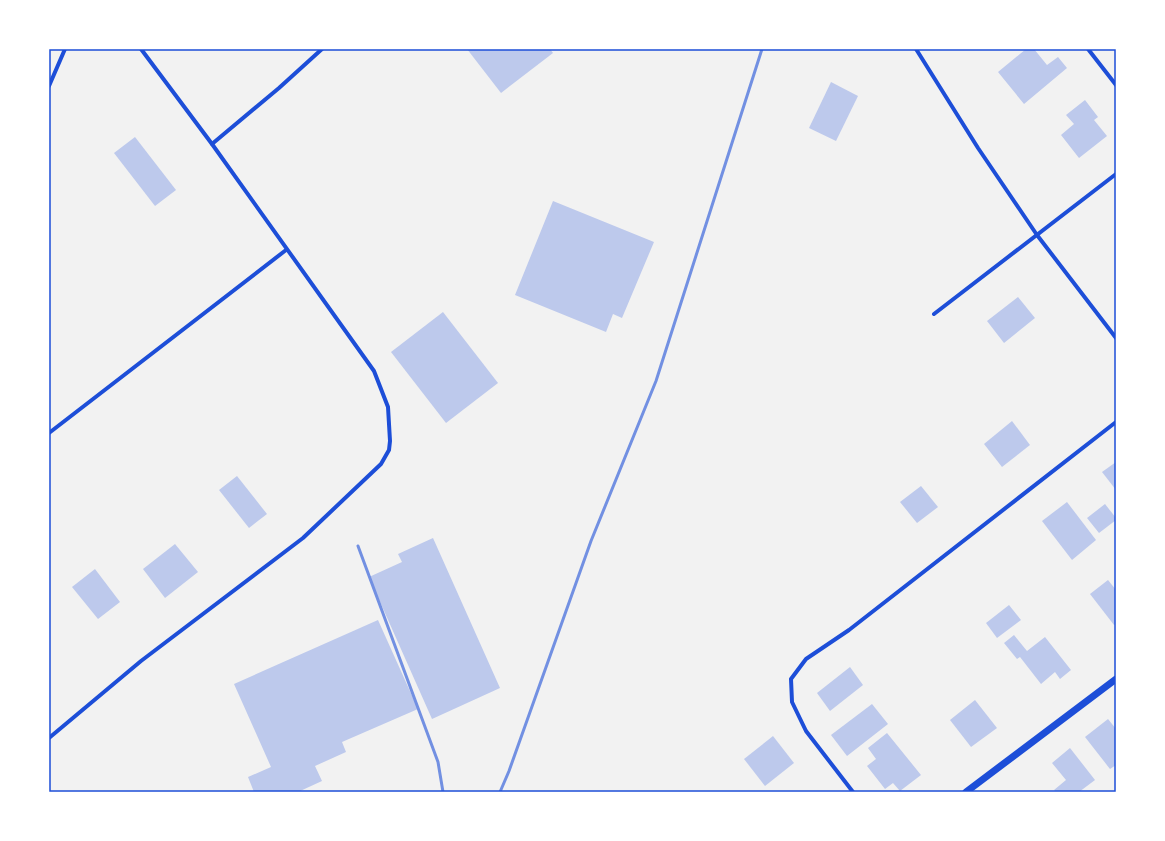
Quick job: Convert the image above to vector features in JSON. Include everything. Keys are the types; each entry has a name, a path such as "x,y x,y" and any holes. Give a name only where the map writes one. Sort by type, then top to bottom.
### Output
{"street":[{"path":"49,86 65,49"},
{"path":"49,738 141,661 303,538 381,464 389,450 390,441 388,407 374,372 212,144 141,49"},
{"path":"212,144 280,88 322,49"},
{"path":"916,49 978,148 1037,235 1116,338"},
{"path":"1088,49 1116,85"},
{"path":"934,314 1116,174"},
{"path":"49,433 286,250"},
{"path":"853,792 806,731 792,702 791,679 806,660 849,630 1116,422"},
{"path":"966,792 1116,679"}],"building":[{"path":"467,49 550,49 553,53 501,93"},
{"path":"1026,49 1034,49 1047,65 1058,57 1067,68 1024,104 998,72"},
{"path":"831,82 858,96 836,141 809,128"},
{"path":"1085,100 1098,117 1094,120 1107,136 1079,158 1061,135 1074,124 1066,115"},
{"path":"135,137 176,190 155,206 114,153"},
{"path":"553,201 654,242 622,318 613,314 606,332 515,295"},
{"path":"1018,297 1035,318 1004,343 987,321"},
{"path":"443,312 498,383 446,423 391,352"},
{"path":"1012,421 1030,445 1002,467 984,444"},
{"path":"1116,462 1116,490 1102,472"},
{"path":"237,476 267,514 249,528 219,490"},
{"path":"921,486 938,507 917,523 900,502"},
{"path":"1067,502 1096,540 1072,560 1042,521"},
{"path":"1105,504 1116,520 1099,533 1087,518"},
{"path":"433,538 500,688 432,719 369,577 402,562 398,554"},
{"path":"175,544 198,572 165,598 143,569"},
{"path":"95,569 120,602 98,619 72,587"},
{"path":"1108,580 1116,590 1116,624 1114,625 1090,594"},
{"path":"1009,605 1021,620 997,638 986,623"},
{"path":"378,620 418,709 342,742 346,752 315,766 322,781 298,792 254,792 248,777 271,767 234,684"},
{"path":"1014,635 1027,651 1045,637 1071,670 1060,679 1055,672 1041,684 1020,657 1017,659 1004,643"},
{"path":"850,667 863,685 830,711 817,693"},
{"path":"975,700 997,728 971,747 950,720"},
{"path":"872,704 888,724 847,756 831,735"},
{"path":"1108,719 1116,729 1116,765 1110,769 1085,737"},
{"path":"887,733 921,775 900,791 893,783 885,789 867,766 876,759 868,748"},
{"path":"773,736 794,763 765,786 744,759"},
{"path":"1070,748 1095,780 1079,792 1056,792 1054,790 1066,780 1052,763"}],"railway":[{"path":"500,792 509,771 591,541 656,381 762,49"},
{"path":"358,546 438,762 443,792"}]}
